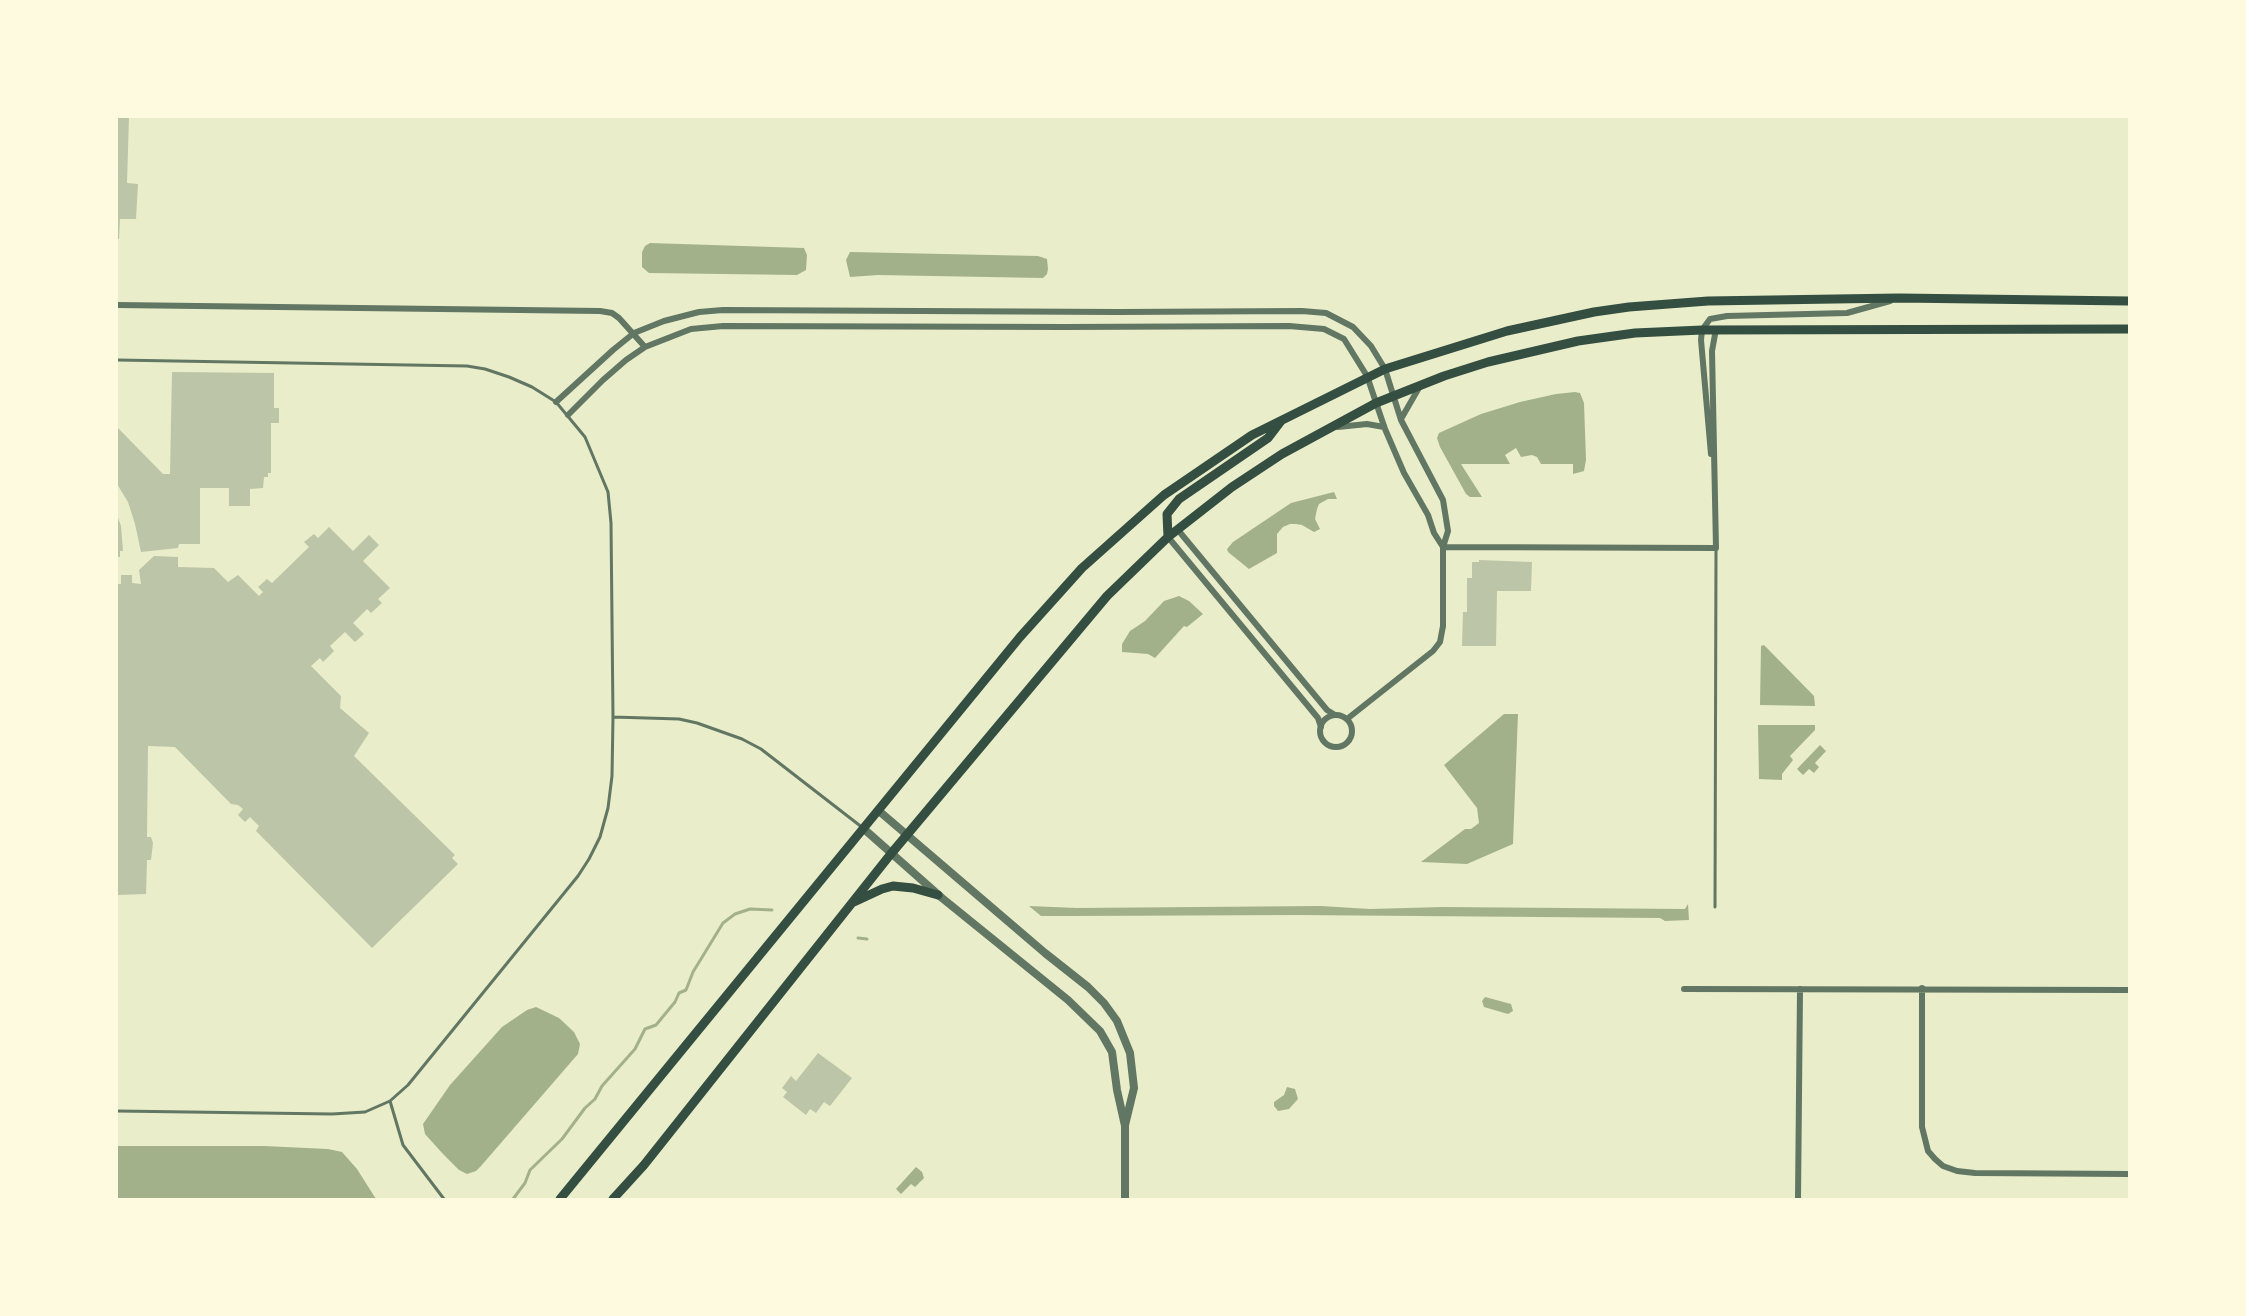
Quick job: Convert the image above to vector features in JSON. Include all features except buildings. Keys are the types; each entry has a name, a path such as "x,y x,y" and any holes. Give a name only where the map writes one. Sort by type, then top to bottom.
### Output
{"main road":[{"path":"560,1199 1020,637 1082,568 1164,495 1252,435 1384,369 1462,343 1566,317 1629,307 1708,301 1899,298 2129,301"},
{"path":"613,1199 644,1165 890,855 1107,596 1168,537 1232,488 1272,461 1331,427 1376,403 1488,362 1578,341 1635,333 1716,329 2129,328"},
{"path":"1168,537 1167,514 1179,500 1268,438 1282,419"},
{"path":"852,903 893,886 913,888 938,895"}],"street":[{"path":"1714,471 1708,429 1701,330 1710,319 1847,313 1899,298"},
{"path":"117,305 600,311 612,313 634,333 645,347"},
{"path":"556,402 634,333 664,321 699,312 723,310 1302,311 1326,313 1353,327 1371,346 1384,369 1401,420 1443,500 1448,531 1443,547 1443,626 1440,642 1433,651 1347,719"},
{"path":"568,415 603,380 645,347 691,329 723,326 1289,326 1324,329 1344,339 1367,376 1384,427 1404,473 1443,547"},
{"path":"1443,547 1716,548 1712,351 1716,329"},
{"path":"1401,420 1420,385"},
{"path":"1331,427 1367,424 1384,427"},
{"path":"1168,537 1318,718 1324,742 1334,747 1345,745 1352,736 1351,725 1347,719 1327,710 1178,530"},
{"path":"1254,641 1257,625"},
{"path":"1321,727 1326,719 1335,715"},
{"path":"879,810 1104,1003 1117,1021 1130,1053 1134,1088 1125,1126"},
{"path":"864,829 890,855 1068,1000 1100,1030 1112,1052 1125,1126 1125,1199"},
{"path":"1922,988 1922,1127 1928,1151 1935,1159 1943,1166 1975,1173 2129,1174"},
{"path":"1684,989 2129,990"},
{"path":"1798,1199 1800,989"}],"lane":[{"path":"117,360 467,366 509,377 532,387 556,402 585,437 608,492 611,523 612,717 612,776 608,807 600,837 589,859 578,876 408,1085 390,1101 365,1112 332,1114 117,1111"},
{"path":"1715,907 1716,548"},
{"path":"612,717 679,719 742,739 761,749 864,829"},
{"path":"390,1101 403,1145 444,1199"}],"shaded area":[{"path":"650,243 804,248 807,255 806,270 797,275 649,273 642,267 642,252"},
{"path":"850,252 1038,256 1047,259 1048,269 1043,278 878,275 850,277 846,260"},
{"path":"1580,393 1584,403 1586,460 1584,471 1573,474 1573,464 1461,464 1482,497 1470,497 1466,494 1440,447 1437,438 1439,433 1481,414 1520,402"},
{"path":"1334,492 1337,499 1328,499 1319,504 1317,509 1315,519 1320,529 1314,532 1296,524 1283,527 1277,534 1277,553 1249,569 1228,552 1227,549 1233,542 1291,503"},
{"path":"1179,596 1189,601 1203,614 1187,627 1184,626 1155,658 1148,654 1122,652 1122,644 1130,631 1145,621 1164,601"},
{"path":"1764,645 1814,696 1815,706 1760,705 1761,646"},
{"path":"1504,714 1518,714 1513,844 1467,864 1421,862 1465,829 1471,829 1479,823 1477,808 1444,765"},
{"path":"1758,725 1815,725 1815,730 1790,756 1793,760 1782,774 1782,780 1759,779"},
{"path":"1820,745 1826,751 1815,763 1819,767 1814,773 1809,769 1803,775 1797,769"},
{"path":"1688,904 1689,920 1665,921 1660,918 1297,915 1041,916 1029,906 1685,909"},
{"path":"1485,997 1511,1004 1513,1011 1508,1014 1484,1007 1482,1001"},
{"path":"536,1007 559,1018 574,1032 580,1044 578,1054 481,1166 476,1171 467,1174 459,1170 425,1134 423,1124 450,1085 502,1027 527,1010"},
{"path":"1287,1087 1295,1089 1298,1099 1289,1109 1278,1111 1274,1102 1284,1095"},
{"path":"117,1146 264,1146 328,1149 342,1152 357,1169 376,1199 117,1199"},
{"path":"916,1167 922,1172 924,1178 915,1187 911,1184 901,1194 896,1189"}],"pier":[{"path":"1516,448 1521,457 1532,455 1537,457 1541,464 1510,464 1505,455"}],"waterway":[{"path":"513,1199 525,1183 530,1170 562,1139 585,1108 595,1099 602,1086 635,1049 645,1029 656,1025 675,1002 679,993 686,990 693,972 723,923 735,914 750,909 772,910"},
{"path":"858,938 867,939"}]}
